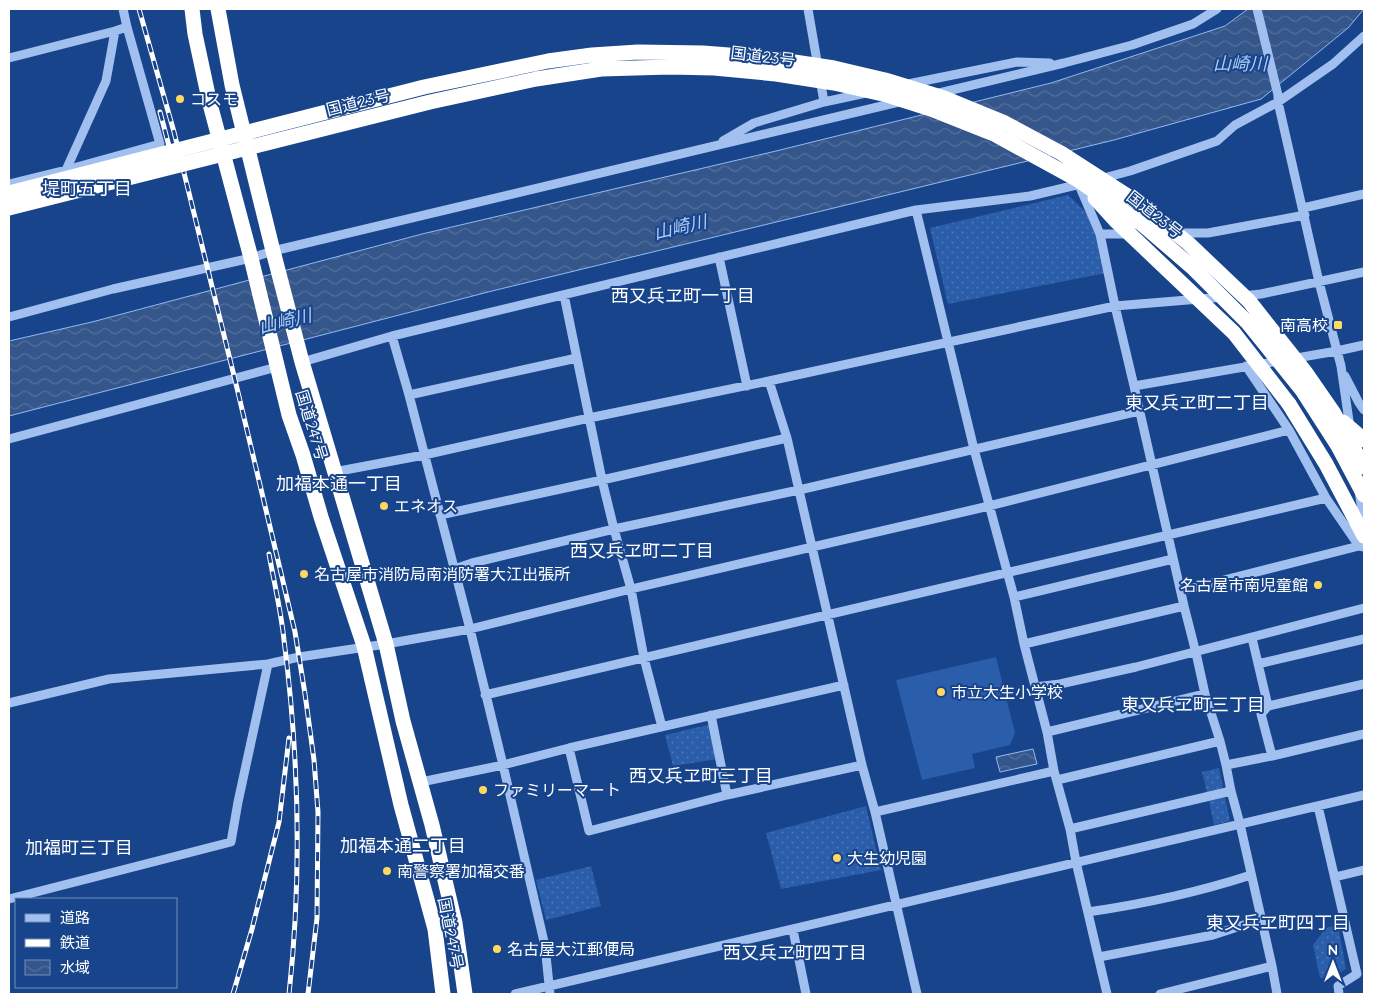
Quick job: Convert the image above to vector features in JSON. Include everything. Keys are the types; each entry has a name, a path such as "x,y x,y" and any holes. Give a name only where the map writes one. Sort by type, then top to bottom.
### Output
{"highway":[{"name":"国道247号","path":"192,9 195,34 210,104 289,415 364,646 401,806 435,928 443,994"},
{"name":"国道247号","path":"218,9 232,85 274,256 301,358 386,644 403,721 432,824 455,923 465,994"},
{"name":"国道23号","path":"9,193 424,87 548,61 592,55 638,52 703,53 768,58 834,68 885,80 944,98 1004,123 1061,153 1137,202 1188,243 1249,302 1306,373 1333,412 1364,467"},
{"name":"国道23号","path":"9,208 430,102 536,78 601,69 660,67 714,68 776,74 834,83 887,95 931,109 994,134 1079,182 1142,224 1192,267 1248,323 1302,390 1338,446 1364,495"},
{"path":"1079,182 1115,220 1234,333 1289,404 1326,464 1362,543"},
{"path":"1333,412 1364,440"}],"street":[{"path":"9,184 160,144 123,9"},
{"path":"808,9 824,102"},
{"path":"9,317 113,289 252,264 274,256 714,146 1064,63 1132,45 1193,24 1218,9"},
{"path":"1257,9 1319,282 1341,366 1364,523"},
{"path":"9,58 128,27"},
{"path":"66,170 106,81 115,31"},
{"path":"301,358 916,210 1044,193 1079,182 1130,171 1217,140 1235,125 1333,64 1364,36"},
{"path":"714,146 754,123 824,102 1017,62 1064,63"},
{"path":"1079,182 1100,234 1173,560 1205,694 1226,765 1262,919 1277,994"},
{"path":"1100,234 1208,233 1304,211 1364,194"},
{"path":"916,210 974,449 1008,572 1024,644 1047,732 1107,994"},
{"path":"719,257 747,386"},
{"path":"334,472 424,455 1115,306 1261,294 1364,272"},
{"path":"564,295 602,480 631,589 644,658 662,726"},
{"path":"392,336 470,629 503,765 545,946 550,991"},
{"path":"1134,386 1364,345"},
{"path":"409,395 577,358"},
{"path":"9,439 276,363"},
{"path":"1181,591 1362,543 1326,498 1289,430 1246,366"},
{"path":"1341,366 1364,410"},
{"path":"769,381 787,438 917,994"},
{"path":"454,569 614,529 799,490 1139,411"},
{"path":"9,704 109,679 268,664 299,657 470,629 631,589 989,506 1289,430"},
{"path":"440,515 787,438"},
{"path":"486,695 1326,498"},
{"path":"1014,597 1173,560"},
{"path":"1024,644 1184,606"},
{"path":"1035,687 1060,684 1196,653 1364,608"},
{"path":"1252,638 1268,706"},
{"path":"1258,664 1364,639"},
{"path":"9,899 231,842 268,664"},
{"path":"1272,756 1261,714 1268,706 1364,684"},
{"path":"421,782 503,765 662,726 844,685"},
{"path":"1047,732 1205,694"},
{"path":"711,715 728,795"},
{"path":"1226,765 1364,734"},
{"path":"875,812 1220,741"},
{"path":"569,748 589,831 728,795 862,765"},
{"path":"1070,829 1231,791"},
{"path":"516,994 550,991 896,905 1364,795"},
{"path":"1318,806 1357,974 1338,986 1339,994"},
{"path":"1335,877 1364,870"},
{"path":"1088,912 1126,906 1216,886 1251,875"},
{"path":"1099,957 1213,934 1262,919"},
{"path":"793,930 806,994"},
{"path":"1160,994 1272,966"}],"shaded area":[{"path":"1068,195 1088,214 1098,235 1106,273 948,304 930,228"},
{"path":"996,657 1015,733 1010,745 972,754 975,768 922,780 896,680"},
{"path":"712,724 718,759 673,766 665,735"},
{"path":"1219,768 1223,787 1220,790 1207,793 1202,772"},
{"path":"1225,797 1230,821 1214,825 1209,801"},
{"path":"866,806 881,870 781,889 766,833"},
{"path":"591,866 601,906 546,920 536,880"},
{"path":"1338,925 1346,969 1332,978 1320,978 1313,945 1326,928"}],"water":[{"name":"山崎川","path":"1248,9 1364,9 1348,28 1261,99 1114,140 492,291 9,416 9,341 92,322 422,234 776,151 1051,83 1225,26"},
{"path":"1033,749 1037,764 1000,772 996,757"}],"railway":[{"path":"139,9 174,132 295,632 314,760 318,812 317,918 308,994"},
{"path":"160,112 174,165"},
{"path":"269,554 283,629 296,772 296,905 289,994"},
{"path":"233,994 252,929 279,822 289,738"}],"place":[{"name":"コスモ","path":"180,99"},
{"name":"南高校","path":"1338,325"},
{"name":"エネオス","path":"384,506"},
{"name":"名古屋市消防局南消防署大江出張所","path":"304,574"},
{"name":"名古屋市南児童館","path":"1318,585"},
{"name":"市立大生小学校","path":"941,692"},
{"name":"ファミリーマート","path":"483,790"},
{"name":"大生幼児園","path":"837,858"},
{"name":"南警察署加福交番","path":"387,871"},
{"name":"名古屋大江郵便局","path":"497,949"}],"district":[{"name":"堤町五丁目","path":"87,188"},
{"name":"西又兵ヱ町一丁目","path":"683,295"},
{"name":"東又兵ヱ町二丁目","path":"1197,402"},
{"name":"加福本通一丁目","path":"339,483"},
{"name":"西又兵ヱ町二丁目","path":"642,550"},
{"name":"東又兵ヱ町三丁目","path":"1193,704"},
{"name":"西又兵ヱ町三丁目","path":"701,775"},
{"name":"加福本通二丁目","path":"403,845"},
{"name":"加福町三丁目","path":"79,847"},
{"name":"東又兵ヱ町四丁目","path":"1278,922"},
{"name":"西又兵ヱ町四丁目","path":"795,952"}]}
